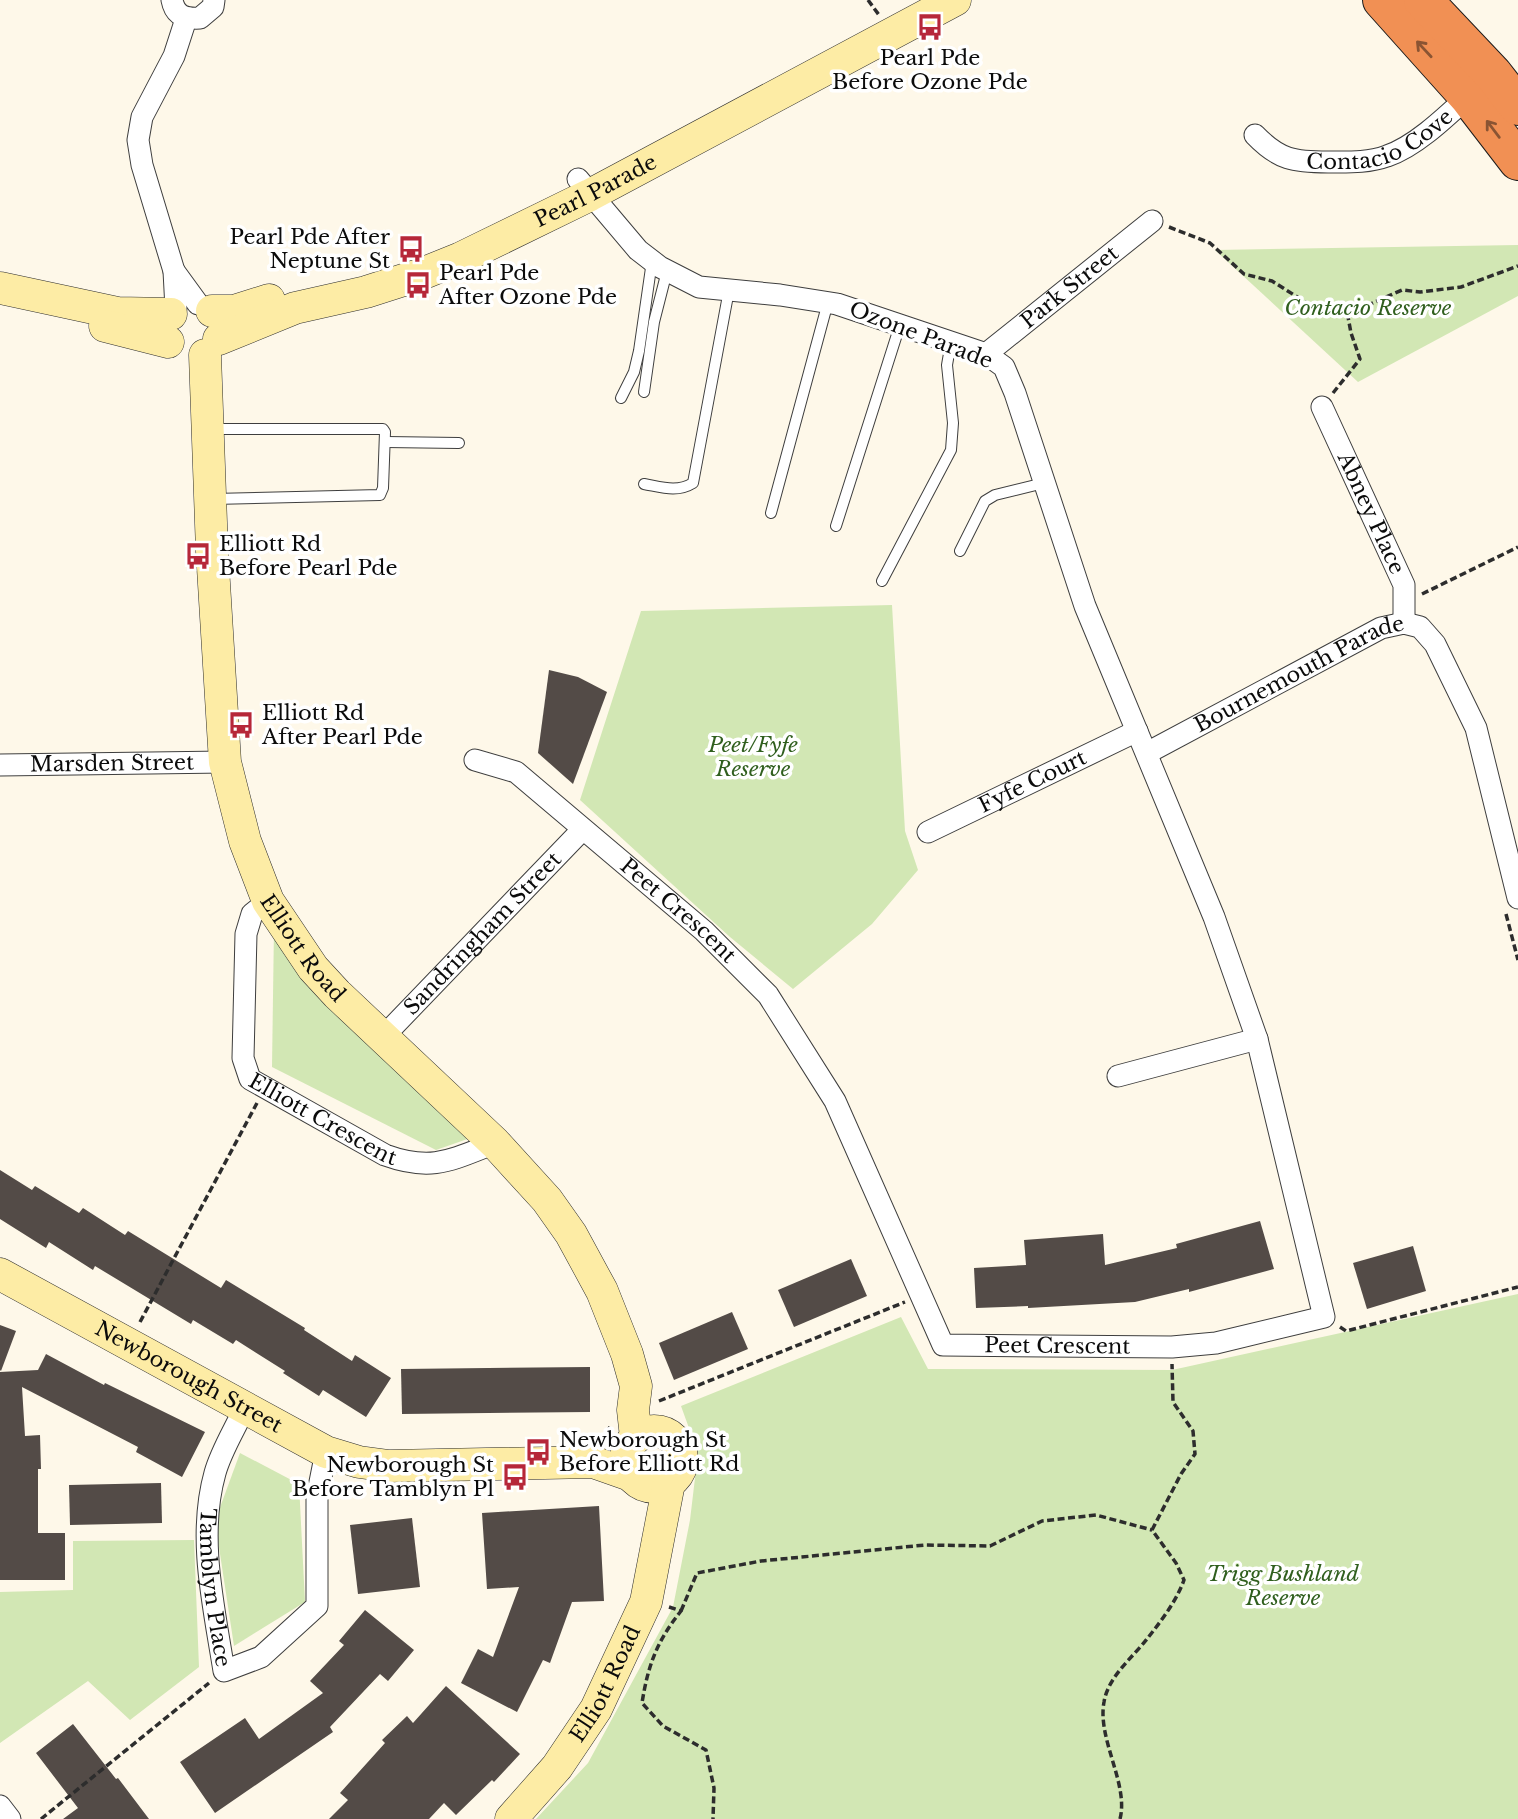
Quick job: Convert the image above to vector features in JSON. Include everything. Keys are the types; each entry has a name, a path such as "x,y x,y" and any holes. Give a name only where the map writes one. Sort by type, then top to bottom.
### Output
{"highway":[{"path":"1382,0 1481,85 1518,106"},
{"path":"1423,0 1481,85 1518,162"}],"street":[{"path":"172,0 177,12 186,19 200,18 213,7 214,0"},
{"name":"Pearl Parade","path":"192,329 366,292 461,258 584,187 875,10 923,0"},
{"name":"Pearl Parade","path":"584,187 955,0"},
{"path":"186,19 174,56 142,117 138,140 142,164 192,329"},
{"name":"Contacio Cove","path":"1255,135 1268,148 1289,160 1369,161 1389,156 1408,146 1481,85"},
{"name":"Ozone Parade","path":"584,187 638,250 659,266 699,287 828,302 951,342 986,355 1004,367 1085,606 1137,731"},
{"name":"Park Street","path":"986,355 1152,221"},
{"path":"0,288 192,329"},
{"path":"0,304 192,329"},
{"name":"Elliott Road","path":"192,329 206,419 225,762 245,841 268,901 313,968 382,1038 495,1143 547,1200 571,1234 602,1291 627,1354 639,1434 661,1527"},
{"name":"Abney Place","path":"1322,407 1404,585 1404,613"},
{"name":"Bournemouth Parade","path":"1147,753 1381,628 1404,613 1435,643 1476,728 1511,903"},
{"path":"1137,731 1214,917 1257,1039 1324,1317"},
{"name":"Fyfe Court","path":"928,832 1137,731"},
{"name":"Peet Crescent","path":"475,760 516,772 704,931 768,995 835,1101 919,1296 943,1345 1172,1347 1216,1343 1324,1317"},
{"name":"Marsden Street","path":"0,765 225,762"},
{"name":"Sandringham Street","path":"382,1038 582,830"},
{"name":"Elliott Crescent","path":"268,901 252,914 246,934 243,1058 250,1079 385,1155 408,1163 428,1165 449,1161 495,1143"},
{"path":"1118,1076 1257,1039"},
{"name":"Newborough Street","path":"0,1274 244,1409 327,1452 359,1462 389,1466 593,1462 639,1434"},
{"name":"Tamblyn Place","path":"244,1409 215,1472 206,1522 210,1585 224,1671 261,1657 317,1606 317,1497 327,1452"},
{"path":"639,1434 656,1488 669,1483"},
{"name":"Elliott Road","path":"511,1819 557,1767 596,1709 646,1602 669,1483 681,1468 681,1453 677,1444 639,1434"},
{"path":"0,1806 9,1819"}],"lane":[{"path":"644,392 659,266"},
{"path":"621,398 636,362 659,266"},
{"path":"644,484 683,489 693,483 729,290"},
{"path":"771,513 828,302"},
{"path":"836,526 900,325"},
{"path":"882,581 951,450 953,423 947,365 951,342"},
{"path":"206,419 383,429 386,442 383,488 380,495 210,499"},
{"path":"386,442 459,443"},
{"path":"960,551 985,501 995,495 1044,482"}],"path":[{"path":"1152,221 1210,243 1244,274 1272,281 1310,305 1366,306 1402,290 1420,292 1461,287 1518,266"},
{"path":"1322,407 1360,359 1346,306"},
{"path":"1404,613 1518,547"},
{"path":"1511,903 1518,960"},
{"path":"127,1345 265,1088"},
{"path":"1324,1317 1346,1331 1518,1287"},
{"path":"593,1462 602,1437 619,1416 639,1434 680,1395 919,1296"},
{"path":"1152,1530 1181,1474 1195,1454 1193,1431 1173,1402 1172,1347"},
{"path":"713,1819 713,1787 706,1750 663,1726 642,1703 647,1670 664,1633 681,1611 697,1573 761,1561 925,1545 990,1546 1042,1521 1096,1515 1152,1530 1176,1563 1184,1580 1179,1594 1147,1640 1112,1681 1104,1702 1109,1753 1119,1786 1120,1819"},
{"path":"646,1602 681,1611"},
{"path":"41,1819 224,1671"}],"green space":[{"name":"Contacio Reserve","path":"1518,245 1518,296 1358,382 1215,250"},
{"name":"Peet/Fyfe Reserve","path":"892,605 905,831 918,870 872,924 793,989 730,937 580,800 641,611"},
{"path":"274,927 476,1136 436,1150 272,1067"},
{"name":"Trigg Bushland Reserve","path":"1518,1294 1518,1819 536,1819 588,1763 673,1607 690,1520 698,1453 681,1406 901,1317 928,1369 1172,1370"},
{"path":"240,1453 299,1484 305,1602 234,1646 215,1521"},
{"path":"194,1540 199,1667 130,1720 88,1681 0,1743 0,1592 73,1590 73,1541"}],"building":[{"path":"549,670 578,677 607,692 573,784 538,753"},
{"path":"0,1170 32,1190 35,1186 79,1213 83,1208 125,1235 128,1231 221,1288 226,1280 305,1328 304,1330 352,1361 355,1355 391,1378 366,1417 323,1390 319,1396 236,1340 233,1344 193,1320 191,1324 95,1266 93,1270 49,1242 46,1248 0,1219"},
{"path":"1260,1221 1274,1269 1189,1292 1189,1289 1135,1302 976,1308 974,1268 1026,1265 1024,1240 1103,1234 1105,1265 1177,1248 1176,1244"},
{"path":"1413,1246 1426,1291 1367,1309 1353,1263"},
{"path":"851,1259 867,1296 794,1327 778,1290"},
{"path":"732,1312 748,1349 674,1380 659,1343"},
{"path":"0,1325 16,1331 1,1371 0,1370"},
{"path":"46,1354 104,1385 105,1383 205,1432 182,1477 136,1452 138,1447 22,1387 25,1436 40,1435 38,1533 65,1533 65,1580 0,1580 0,1372 38,1370"},
{"path":"590,1367 590,1412 402,1414 401,1369"},
{"path":"161,1483 162,1523 70,1525 69,1485"},
{"path":"599,1506 604,1601 572,1602 550,1663 543,1660 517,1712 461,1683 478,1649 493,1657 519,1587 487,1589 482,1513"},
{"path":"412,1518 420,1587 358,1594 350,1525"},
{"path":"365,1610 414,1650 388,1681 380,1674 330,1727 333,1732 215,1813 180,1762 245,1718 259,1739 323,1693 310,1681 344,1645 339,1641"},
{"path":"446,1686 520,1754 494,1782 492,1780 456,1815 444,1803 429,1819 329,1819 348,1800 340,1793 385,1743 382,1740 407,1716 413,1723"},
{"path":"73,1724 149,1819 63,1819 78,1808 36,1753"}],"place":[{"name":"Pearl Pde Before Ozone Pde","path":"930,27"},
{"name":"Pearl Pde After Neptune St","path":"411,249"},
{"name":"Pearl Pde After Ozone Pde","path":"418,285"},
{"name":"Elliott Rd Before Pearl Pde","path":"198,556"},
{"name":"Elliott Rd After Pearl Pde","path":"241,725"},
{"name":"Newborough St Before Elliott Rd","path":"538,1452"},
{"name":"Newborough St Before Tamblyn Pl","path":"515,1477"}]}
